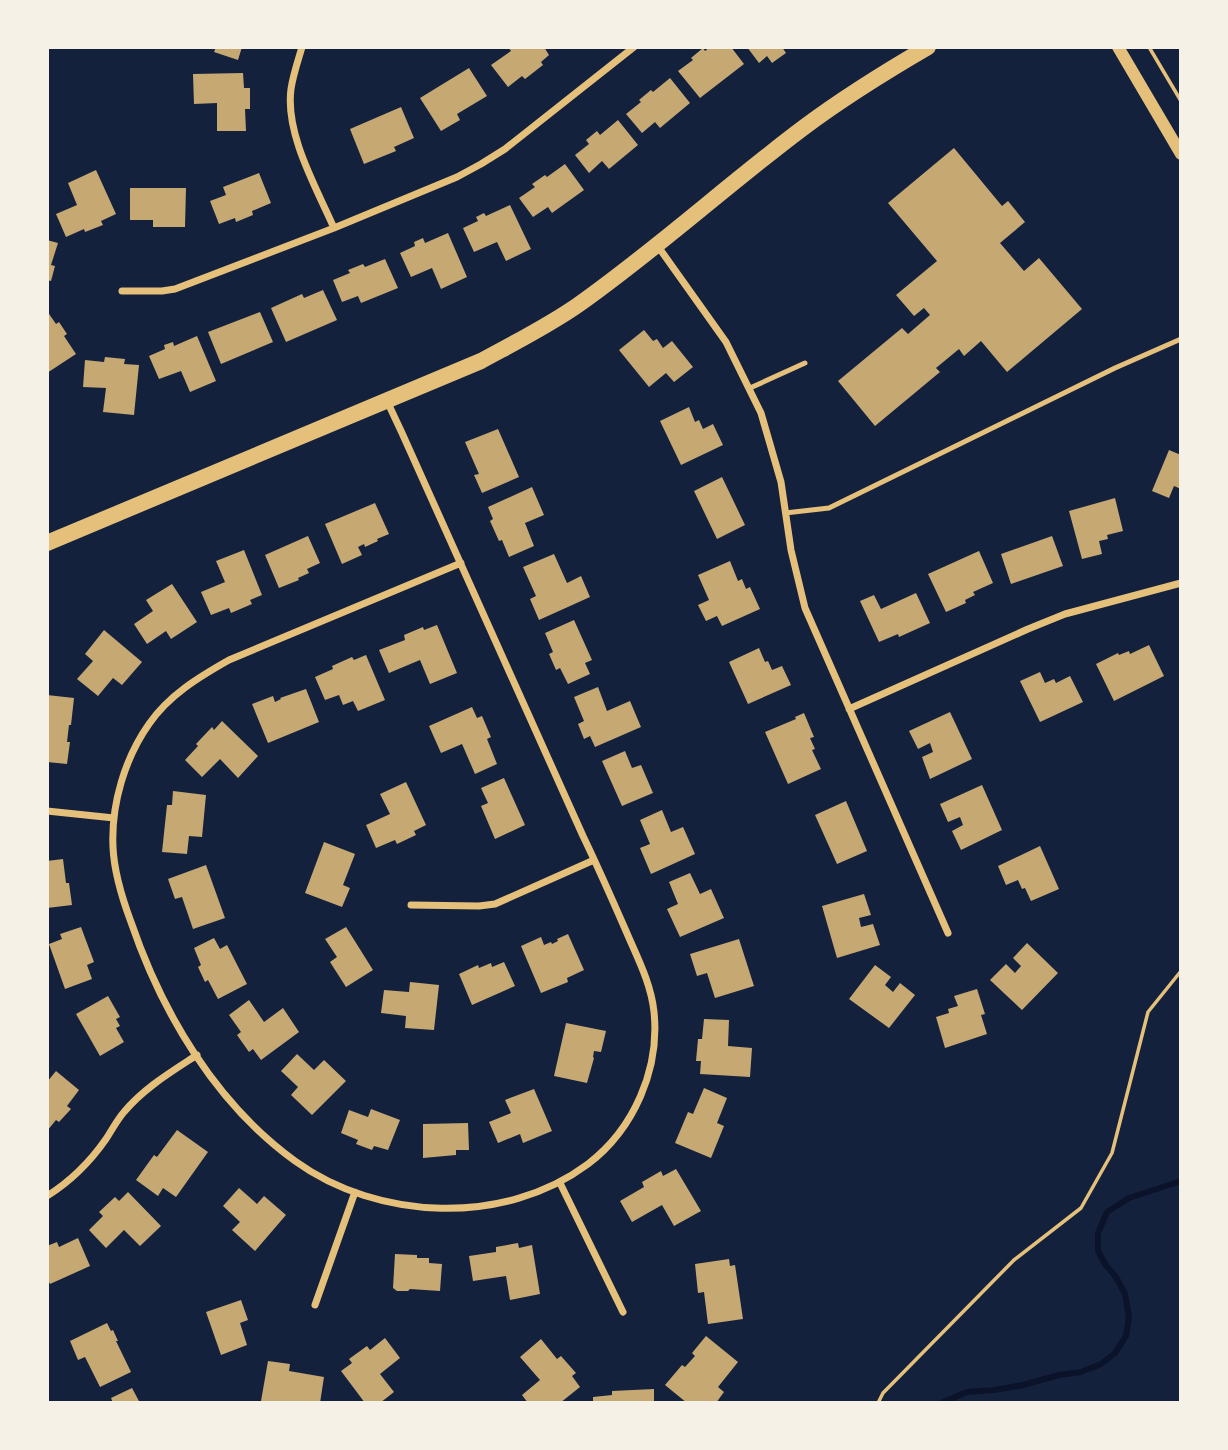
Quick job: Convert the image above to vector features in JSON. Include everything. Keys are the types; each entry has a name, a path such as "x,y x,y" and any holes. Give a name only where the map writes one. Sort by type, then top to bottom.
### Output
{"main road":[{"path":"47,543 481,361 533,332 576,306 620,274 804,127 860,88 928,47"}],"street":[{"path":"302,47 291,90 291,113 301,152 334,228"},
{"path":"122,291 175,289 457,177 505,149 634,47"},
{"path":"1118,47 1181,153"},
{"path":"656,244 726,342 761,413 781,482 796,578 805,608 948,933"},
{"path":"387,401 461,563 647,980 654,1011 654,1044 648,1078 636,1108 622,1131 600,1155 571,1177 544,1190 516,1199 448,1208 388,1201 326,1180 272,1143 247,1120 197,1055 167,1007 127,913 113,847 114,818 121,781 133,750 150,722 172,697 229,660 461,563"},
{"path":"849,709 1065,614 1181,583"},
{"path":"47,811 114,818"},
{"path":"411,905 495,904 594,860"},
{"path":"47,1196 62,1187 86,1164 123,1113 146,1090 197,1055"},
{"path":"560,1183 623,1312"},
{"path":"315,1305 355,1192"}],"lane":[{"path":"785,513 830,508 1102,374 1181,339"},
{"path":"750,388 806,363"}],"path":[{"path":"1149,47 1181,100"},
{"path":"878,1403 883,1393 1014,1260 1081,1208 1112,1153 1148,1012 1181,971"}],"building":[{"path":"216,47 242,47 238,60 214,52"},
{"path":"508,47 544,47 549,55 541,62 543,65 525,79 522,76 508,87 491,65 511,51"},
{"path":"710,47 731,47 744,64 700,98 678,71 703,48 705,51"},
{"path":"747,47 782,47 786,53 772,63 767,56 759,63"},
{"path":"469,68 487,96 457,114 460,120 441,131 420,98"},
{"path":"243,73 244,88 250,88 250,109 245,109 246,131 217,131 217,103 194,104 193,74"},
{"path":"670,78 690,103 660,128 655,122 642,133 626,114 651,90 653,92"},
{"path":"401,107 414,138 394,147 396,151 364,164 350,129"},
{"path":"618,120 638,145 609,169 602,161 589,173 575,155 589,144 586,140 597,131 600,135"},
{"path":"954,148 1002,206 1008,201 1025,222 1000,243 1024,271 1039,258 1082,309 1007,372 981,341 964,356 959,349 936,368 940,372 875,426 838,381 902,328 908,334 930,315 924,308 914,316 896,295 937,261 888,203"},
{"path":"565,164 584,190 552,213 548,207 533,217 519,198 535,187 532,184"},
{"path":"96,170 116,214 101,221 103,225 66,237 56,214 77,205 68,183"},
{"path":"259,173 271,203 236,222 235,218 219,224 210,201 226,195 223,187"},
{"path":"130,188 186,188 185,227 153,227 153,220 130,220"},
{"path":"510,205 531,249 506,261 497,242 474,252 463,228 478,221 476,217 484,213 486,216"},
{"path":"448,233 467,277 441,289 432,268 411,277 400,253 415,246 414,242 423,238 425,243"},
{"path":"47,240 58,243 51,265 55,266 51,281 47,280"},
{"path":"385,259 398,288 361,303 358,296 342,302 333,280 350,273 348,270"},
{"path":"323,290 337,320 286,342 271,308 302,294 304,298"},
{"path":"47,311 56,324 59,322 67,334 64,336 76,354 47,373"},
{"path":"260,312 273,342 221,364 208,332"},
{"path":"644,330 653,341 657,339 663,348 672,341 693,367 674,382 666,373 649,387 619,350"},
{"path":"197,336 216,381 190,392 181,371 159,379 149,356 165,349 164,345 173,342 174,346"},
{"path":"105,357 125,359 124,364 139,365 134,415 103,412 106,388 83,387 85,360 104,362"},
{"path":"689,407 695,422 699,420 703,429 713,424 723,445 681,465 660,421"},
{"path":"498,429 519,477 482,493 474,475 479,474 465,442"},
{"path":"1169,450 1181,455 1181,489 1174,486 1169,498 1152,491"},
{"path":"722,477 745,525 717,539 694,491"},
{"path":"532,487 544,515 525,523 534,546 509,557 490,521 493,519 488,507"},
{"path":"1115,498 1123,531 1107,535 1108,539 1099,541 1102,554 1082,559 1069,511"},
{"path":"375,503 389,534 365,547 364,544 358,547 362,555 342,564 325,524"},
{"path":"308,536 320,563 307,569 309,573 298,578 299,580 279,588 265,555"},
{"path":"1052,536 1063,566 1011,584 1001,554"},
{"path":"244,550 262,595 250,600 252,604 231,613 229,608 211,615 201,592 225,582 216,561"},
{"path":"979,551 993,583 973,592 975,595 965,600 966,603 946,612 928,574"},
{"path":"554,554 567,583 581,576 590,597 539,620 530,599 536,596 523,567"},
{"path":"730,561 738,581 742,579 746,589 750,587 760,609 722,626 717,616 706,621 698,605 709,600 698,575"},
{"path":"172,584 197,622 171,639 166,631 147,644 134,624 153,611 146,600"},
{"path":"916,593 930,623 899,637 898,634 879,642 860,601 874,595 881,609"},
{"path":"574,620 592,660 585,663 590,674 568,684 560,668 556,670 549,654 553,652 545,633"},
{"path":"437,625 457,673 430,684 420,660 389,673 379,650 405,640 404,635 423,627 424,630"},
{"path":"104,630 142,662 122,685 113,678 98,696 77,679 93,661 85,654"},
{"path":"1149,645 1164,676 1114,701 1096,664 1118,653 1119,655 1129,651 1130,654"},
{"path":"759,648 772,670 782,666 791,685 748,704 729,662"},
{"path":"366,655 385,700 358,711 353,701 343,705 339,695 325,700 315,677 352,657 354,660"},
{"path":"1040,672 1045,683 1054,679 1056,683 1070,676 1083,702 1040,722 1020,681"},
{"path":"598,687 607,711 630,701 641,727 595,747 590,736 584,739 578,724 584,721 574,697"},
{"path":"306,689 319,722 268,743 252,704 273,696 275,702"},
{"path":"47,695 74,698 67,742 70,742 67,764 47,762"},
{"path":"472,707 477,718 482,716 491,737 487,739 497,764 475,774 462,744 441,753 429,726"},
{"path":"950,712 972,759 930,779 922,757 933,752 930,743 918,749 909,731"},
{"path":"804,713 814,737 810,738 815,749 812,750 821,769 788,784 765,732"},
{"path":"222,721 258,756 238,778 220,759 202,777 185,760 212,727 214,730"},
{"path":"625,751 632,768 641,765 653,793 622,806 602,761"},
{"path":"504,778 525,825 495,839 481,806 488,803 481,788"},
{"path":"406,782 426,825 414,831 416,835 397,844 395,840 376,848 366,825 390,814 380,794"},
{"path":"982,785 1002,830 961,850 952,831 963,825 960,817 948,822 940,804"},
{"path":"173,791 206,795 202,837 189,836 187,854 162,852 167,805 172,805"},
{"path":"846,801 867,851 837,864 815,815"},
{"path":"662,810 671,832 683,827 695,854 651,874 640,848 650,844 640,820"},
{"path":"324,842 355,854 343,885 350,888 342,907 305,893"},
{"path":"1040,846 1059,889 1031,901 1018,880 1006,885 998,866"},
{"path":"63,859 72,905 47,908 47,861"},
{"path":"206,865 225,918 193,929 182,897 175,899 168,879"},
{"path":"690,873 700,894 711,889 724,918 680,937 667,909 678,904 669,882"},
{"path":"864,894 871,915 859,918 861,927 873,924 880,945 837,958 822,906"},
{"path":"81,927 94,962 87,965 92,979 65,989 49,944 62,939 60,934"},
{"path":"346,927 373,970 346,987 330,962 337,957 325,939"},
{"path":"568,934 584,970 567,978 568,982 541,993 521,946 541,937 544,945 551,942 552,944"},
{"path":"214,938 220,949 227,945 247,984 218,999 208,980 205,982 194,948"},
{"path":"739,939 754,986 715,998 707,973 697,976 690,954"},
{"path":"1027,943 1058,973 1022,1010 990,980 1006,964 1015,973 1021,966 1013,958"},
{"path":"504,962 515,986 472,1005 459,974 478,965 479,968 491,963 492,967"},
{"path":"875,965 891,977 885,985 893,992 900,983 915,995 889,1028 849,999"},
{"path":"410,982 439,985 434,1030 405,1028 406,1016 381,1013 384,990 409,992"},
{"path":"977,989 985,1014 981,1015 987,1034 945,1048 936,1017 949,1013 948,1009 958,1006 954,996"},
{"path":"108,996 120,1017 116,1019 120,1026 116,1028 124,1042 100,1056 76,1014"},
{"path":"249,1000 264,1022 283,1008 299,1032 261,1060 253,1049 249,1052 237,1035 241,1032 229,1015"},
{"path":"704,1019 729,1020 728,1046 752,1048 750,1077 700,1074 701,1061 696,1061 698,1039 702,1039"},
{"path":"566,1023 606,1031 601,1052 594,1051 587,1083 554,1076"},
{"path":"297,1054 314,1070 324,1060 346,1081 312,1115 291,1095 298,1087 281,1071"},
{"path":"56,1071 79,1090 67,1106 71,1109 47,1131 47,1082"},
{"path":"704,1088 727,1098 717,1123 724,1126 711,1158 675,1143 688,1112 693,1114"},
{"path":"534,1089 552,1131 523,1143 520,1134 498,1143 489,1122 511,1113 505,1100"},
{"path":"371,1109 400,1120 388,1150 374,1146 372,1150 356,1144 358,1140 341,1133 349,1110 368,1117"},
{"path":"468,1123 469,1150 456,1150 456,1155 423,1158 423,1124"},
{"path":"177,1130 208,1152 176,1197 163,1188 158,1196 136,1180"},
{"path":"676,1169 701,1211 674,1226 662,1205 632,1222 620,1201 644,1187 642,1182 661,1171 663,1176"},
{"path":"239,1188 257,1204 264,1196 286,1215 255,1251 232,1230 240,1222 223,1206"},
{"path":"128,1192 161,1226 140,1246 124,1230 106,1248 89,1230 103,1216 99,1212 115,1197 119,1201"},
{"path":"78,1238 90,1266 50,1284 47,1278 47,1246 57,1242 59,1247"},
{"path":"518,1243 519,1248 532,1245 540,1294 510,1300 506,1276 473,1281 469,1256 496,1252 496,1247"},
{"path":"395,1254 417,1255 417,1258 429,1258 429,1263 442,1264 440,1291 397,1291 393,1288"},
{"path":"729,1259 730,1266 735,1265 743,1319 708,1324 704,1292 698,1293 695,1264"},
{"path":"241,1300 248,1320 240,1323 247,1345 221,1355 206,1312"},
{"path":"107,1323 111,1331 113,1330 131,1372 100,1387 85,1357 78,1360 70,1341"},
{"path":"706,1336 738,1362 718,1387 724,1392 716,1403 687,1403 665,1385 682,1365 685,1367 695,1356 692,1353"},
{"path":"385,1338 400,1358 380,1374 394,1392 380,1403 365,1403 341,1371 352,1363 349,1359 367,1346 370,1350"},
{"path":"541,1339 557,1359 561,1356 576,1373 572,1376 580,1387 560,1403 528,1403 522,1395 540,1380 520,1357"},
{"path":"268,1361 290,1364 289,1371 324,1377 320,1403 261,1401"},
{"path":"132,1388 140,1403 113,1403 111,1398"},
{"path":"654,1389 654,1403 593,1403 593,1397 612,1395 612,1391"}],"waterway":[{"path":"941,1403 967,1392 1023,1385 1081,1372 1101,1364 1115,1353 1126,1336 1129,1317 1125,1294 1098,1251 1098,1233 1107,1212 1129,1198 1181,1181"}]}
